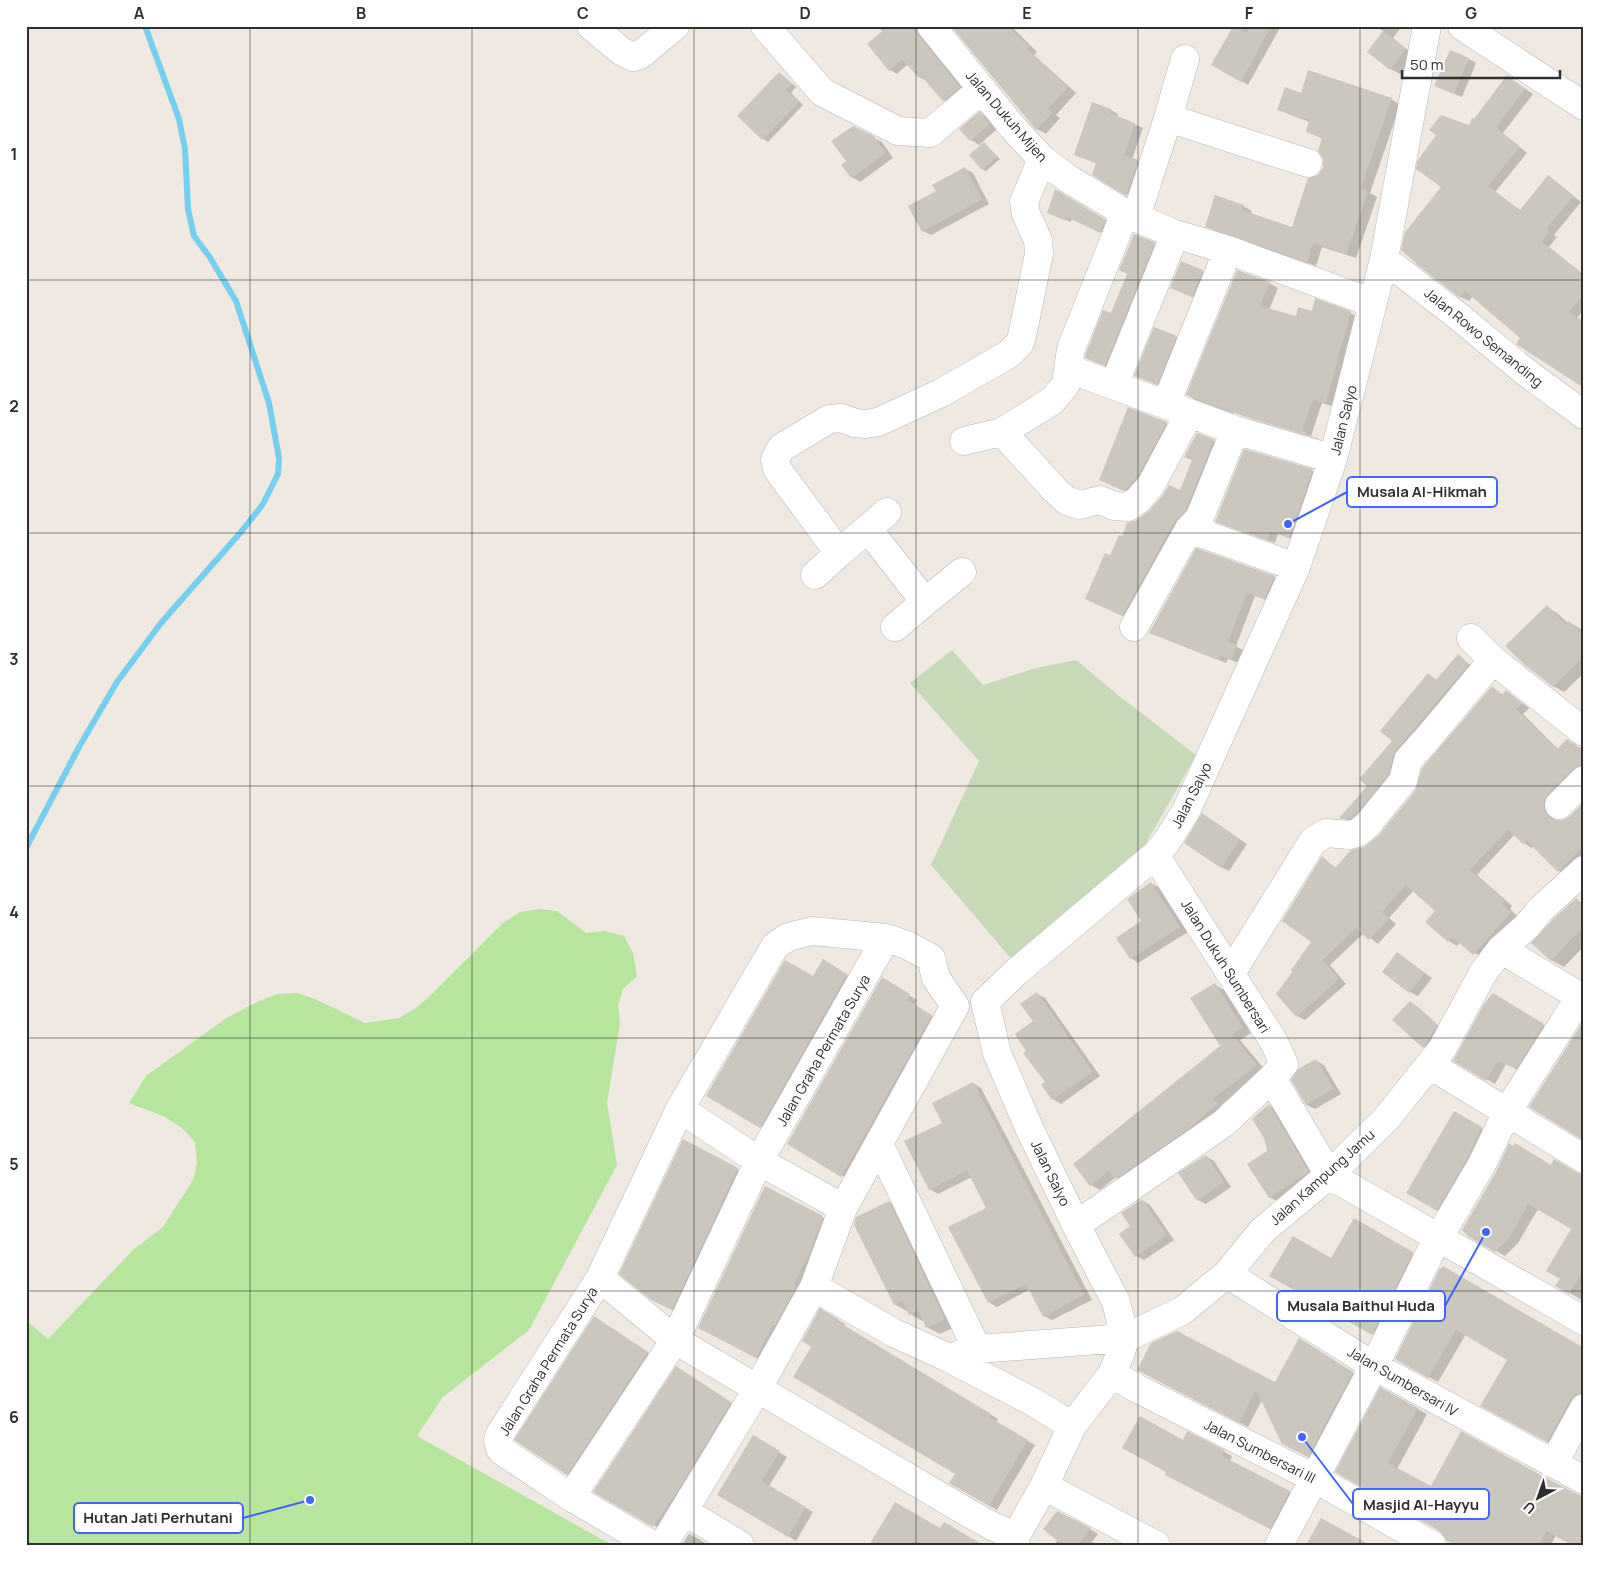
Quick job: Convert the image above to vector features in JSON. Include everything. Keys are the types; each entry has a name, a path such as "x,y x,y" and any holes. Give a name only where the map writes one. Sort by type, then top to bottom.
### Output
{"street":[{"path":"591,26 633,57 640,55 676,26"},
{"path":"766,26 822,92 898,131 930,133 982,89"},
{"name":"Jalan Dukuh Mijen","path":"931,26 1014,129 1042,160 1067,178 1131,215 1175,234 1228,250 1373,303"},
{"name":"Jalan Salyo","path":"1125,1338 1116,1302 1030,1130 997,1053 985,1002 1015,973 1154,855 1165,844 1186,811 1296,566 1333,459 1384,259 1427,26"},
{"path":"1462,26 1584,106"},
{"path":"964,441 1002,432 1052,401 1066,384 1071,349 1131,215 1168,118 1185,59"},
{"path":"1168,118 1308,163"},
{"path":"839,553 777,469 775,459 781,448 829,419 841,418 855,423 866,424 878,422 941,393 1015,349 1022,336 1039,254 1038,240 1026,214 1024,202 1042,160"},
{"path":"1114,385 1175,234"},
{"path":"1002,432 1067,502 1080,504 1100,500 1114,506 1128,507 1138,500 1152,485 1228,250"},
{"name":"Jalan Rowo Semanding","path":"1384,259 1458,316 1523,370 1584,415"},
{"path":"1069,369 1236,430 1333,459"},
{"path":"1134,627 1189,529 1199,519 1236,430"},
{"path":"816,575 877,520 925,602"},
{"path":"1189,529 1296,566"},
{"path":"895,627 962,572"},
{"path":"1471,638 1493,660 1584,732"},
{"path":"1231,973 1313,840 1326,833 1350,835 1359,832 1368,824 1403,781 1408,760 1493,660"},
{"path":"1559,805 1584,780"},
{"name":"Jalan Dukuh Sumbersari","path":"1076,1225 1224,1123 1272,1078 1284,1064 1274,1042 1154,855"},
{"name":"Jalan Kampung Jamu","path":"1125,1338 1182,1311 1228,1274 1262,1231 1329,1175 1386,1119 1442,1049 1483,973 1501,949 1526,927 1541,909 1581,877"},
{"name":"Jalan Graha Permata Surya","path":"653,1545 571,1497 505,1453 500,1449 498,1440 500,1434 600,1278 680,1109 775,946 788,937 812,931 886,938 908,945 931,958 936,978 955,1006"},
{"name":"Jalan Graha Permata Surya","path":"571,1497 675,1340 759,1161 886,938"},
{"path":"1278,1545 1374,1366 1439,1237 1482,1164 1507,1112 1582,998 1501,949"},
{"path":"663,1545 758,1388 814,1287 843,1208 955,1006 985,1002"},
{"path":"1430,1065 1584,1159"},
{"path":"1272,1078 1329,1175 1584,1321"},
{"path":"680,1109 759,1161 843,1208"},
{"path":"879,1144 977,1349"},
{"name":"Jalan Sumbersari IV","path":"1228,1274 1374,1366 1584,1480"},
{"name":"Jalan Graha Permata Surya","path":"600,1278 675,1340 1008,1536"},
{"path":"814,1287 894,1333 950,1358 1072,1426"},
{"path":"950,1358 977,1349 1125,1338 1122,1352 1112,1374 1072,1426 1044,1486 1008,1536"},
{"name":"Jalan Sumbersari III","path":"1112,1374 1314,1478 1432,1545"},
{"path":"1553,1464 1584,1408"},
{"path":"1044,1486 1156,1545"},
{"path":"684,1511 740,1545"}],"green space":[{"path":"952,650 983,685 1036,668 1076,660 1196,755 1140,854 1014,962 931,865 979,761 910,683"},
{"path":"539,909 557,911 586,933 605,931 624,936 633,953 637,976 623,989 618,1005 620,1023 607,1103 617,1165 529,1330 443,1397 417,1436 612,1545 26,1545 26,1320 48,1339 133,1250 163,1227 193,1180 197,1163 195,1142 182,1128 165,1117 129,1103 146,1076 225,1019 259,1001 278,994 297,993 315,999 365,1023 399,1018 416,1008 431,995 503,923 520,912"}],"building":[{"path":"888,26 916,26 919,36 960,87 943,101 921,76 919,78 902,59 889,71 867,44"},
{"path":"951,26 1007,26 1029,46 1027,49 1068,87 1048,109 1052,113 1036,130"},
{"path":"1233,26 1246,32 1250,26 1271,26 1241,82 1211,65"},
{"path":"1383,31 1406,49 1390,70 1367,52"},
{"path":"1450,50 1469,58 1454,94 1434,86"},
{"path":"1308,70 1392,98 1361,188 1368,191 1346,254 1313,243 1307,262 1205,227 1215,195 1244,205 1242,210 1292,227 1308,178 1318,175 1323,168 1323,159 1318,151 1322,138 1306,132 1309,120 1277,110 1285,87 1301,93"},
{"path":"779,72 792,84 786,90 799,102 762,140 737,116"},
{"path":"1507,75 1525,89 1496,127 1520,147 1488,186 1520,210 1548,175 1574,196 1546,229 1549,232 1542,242 1584,275 1584,294 1569,312 1584,322 1584,388 1516,344 1520,338 1465,291 1460,298 1401,250 1405,232 1441,187 1416,169 1418,160 1436,135 1429,130 1441,115 1469,125 1472,118 1474,119"},
{"path":"1092,102 1111,109 1110,113 1135,123 1124,155 1138,160 1126,196 1092,175 1096,163 1074,155"},
{"path":"980,111 990,124 970,141 959,129"},
{"path":"853,126 874,136 886,153 851,178 841,165 846,161 831,141"},
{"path":"984,142 997,157 982,170 969,155"},
{"path":"965,167 982,199 922,232 908,206 936,191 932,185"},
{"path":"1055,189 1106,220 1100,233 1065,216 1064,220 1047,213"},
{"path":"1134,234 1155,242 1105,366 1085,358 1086,353 1103,310 1111,313 1127,274 1119,270"},
{"path":"1181,261 1203,270 1192,297 1170,288"},
{"path":"1237,270 1270,282 1260,306 1296,316 1298,307 1312,311 1315,298 1351,311 1326,403 1313,400 1302,432 1319,439 1240,415 1186,395"},
{"path":"1154,327 1177,336 1157,385 1134,376"},
{"path":"1128,407 1167,422 1138,476 1124,491 1099,480"},
{"path":"1197,433 1214,439 1186,510 1175,521 1122,616 1085,599 1105,553 1110,555 1119,535 1122,536 1127,523 1137,520 1150,510 1169,485 1180,490 1192,460 1184,457"},
{"path":"1244,449 1313,469 1289,538 1270,531 1267,540 1215,522"},
{"path":"1196,548 1275,576 1264,599 1247,593 1228,642 1237,645 1231,660 1220,655 1218,660 1149,633"},
{"path":"1547,605 1565,624 1569,621 1584,636 1584,656 1553,687 1505,646"},
{"path":"1458,654 1469,664 1396,750 1389,774 1357,813 1351,818 1341,819 1340,817 1367,786 1359,779 1392,741 1380,731 1428,673 1436,680"},
{"path":"1492,686 1502,695 1506,690 1522,703 1516,709 1557,749 1567,739 1584,750 1584,765 1573,769 1548,794 1544,801 1544,809 1548,816 1555,820 1563,820 1570,816 1584,802 1584,845 1558,872 1527,841 1523,844 1508,829 1470,870 1505,901 1502,904 1511,912 1473,955 1452,937 1448,942 1425,922 1435,911 1406,885 1382,912 1389,919 1369,940 1356,928 1323,960 1339,979 1296,1017 1276,994 1311,942 1282,921 1322,856 1335,868 1351,850 1364,847 1380,834 1415,791 1422,768"},
{"path":"1202,813 1240,839 1221,868 1184,843"},
{"path":"1151,882 1180,927 1130,959 1116,938 1141,921 1127,899"},
{"path":"1576,898 1584,906 1584,926 1551,961 1531,943"},
{"path":"1397,952 1425,973 1409,993 1382,972"},
{"path":"823,959 847,974 760,1128 706,1096 785,960 813,976"},
{"path":"882,977 910,994 907,1000 932,1015 841,1177 787,1144"},
{"path":"1215,983 1243,1028 1232,1034 1257,1065 1213,1099 1218,1104 1188,1129 1116,1179 1109,1171 1090,1186 1073,1164 1220,1046 1190,998"},
{"path":"1037,992 1093,1072 1052,1100 1041,1085 1045,1082 1023,1053 1026,1051 1015,1034 1033,1021 1020,1004"},
{"path":"1493,993 1544,1024 1516,1069 1498,1061 1486,1081 1453,1061 1484,1004"},
{"path":"1410,1001 1437,1025 1423,1048 1392,1020"},
{"path":"1584,1020 1584,1141 1529,1107"},
{"path":"1316,1059 1334,1089 1306,1105 1291,1080 1298,1069"},
{"path":"973,1082 1084,1295 1043,1317 1026,1284 988,1303 948,1227 986,1208 967,1171 929,1190 904,1141 942,1123 932,1103"},
{"path":"1269,1104 1309,1172 1269,1198 1247,1164 1267,1151 1264,1138 1252,1119"},
{"path":"1454,1111 1482,1127 1468,1157 1437,1211 1406,1193"},
{"path":"683,1139 738,1168 672,1310 651,1300 619,1274"},
{"path":"1509,1143 1513,1146 1515,1143 1551,1165 1554,1159 1584,1175 1584,1269 1569,1294 1555,1286 1560,1279 1546,1271 1571,1229 1528,1204 1509,1238 1495,1252 1469,1237 1462,1230 1496,1172"},
{"path":"1206,1155 1224,1182 1197,1201 1178,1173"},
{"path":"765,1186 823,1216 810,1252 794,1284 797,1286 775,1325 773,1324 756,1358 698,1328"},
{"path":"1142,1199 1167,1235 1135,1257 1119,1234 1130,1226 1121,1213"},
{"path":"889,1201 945,1319 926,1328 918,1310 909,1315 902,1301 894,1305 854,1225 856,1217"},
{"path":"1354,1218 1413,1252 1372,1335 1269,1276 1293,1236 1331,1258"},
{"path":"1443,1266 1584,1348 1584,1392 1576,1394 1570,1400 1547,1442 1480,1406 1507,1360 1456,1330 1428,1378 1395,1359 1440,1268"},
{"path":"820,1308 838,1319 837,1321 991,1414 989,1417 1028,1440 989,1506 949,1483 955,1474 793,1377 811,1347 802,1341"},
{"path":"594,1316 648,1352 567,1475 514,1440"},
{"path":"1177,1331 1275,1382 1299,1338 1353,1372 1308,1457 1282,1444 1256,1390 1239,1423 1137,1370 1151,1343"},
{"path":"676,1366 731,1402 682,1484 653,1527 593,1492"},
{"path":"1380,1387 1418,1408 1388,1463 1431,1486 1461,1431 1546,1478 1584,1496 1584,1545 1572,1545 1546,1531 1539,1545 1455,1545 1446,1540 1440,1531 1414,1517 1415,1514 1373,1490 1371,1493 1335,1472"},
{"path":"1140,1416 1183,1440 1187,1431 1225,1450 1222,1456 1290,1491 1270,1529 1165,1475 1166,1472 1122,1448"},
{"path":"753,1435 780,1451 762,1481 806,1507 788,1537 717,1495"},
{"path":"895,1502 940,1528 944,1522 983,1545 869,1545"},
{"path":"1057,1511 1091,1528 1078,1545 1062,1545 1043,1529"},
{"path":"1321,1518 1370,1545 1306,1545"}],"waterway":[{"path":"26,848 79,747 117,682 161,623 241,532 263,504 278,474 279,458 269,403 236,301 209,256 194,236 188,209 185,149 179,119 145,26"}],"place":[{"name":"Musala Al-Hikmah","path":"1288,524"},
{"name":"Musala Baithul Huda","path":"1486,1232"},
{"name":"Masjid Al-Hayyu","path":"1302,1437"},
{"name":"Hutan Jati Perhutani","path":"310,1500"}]}
